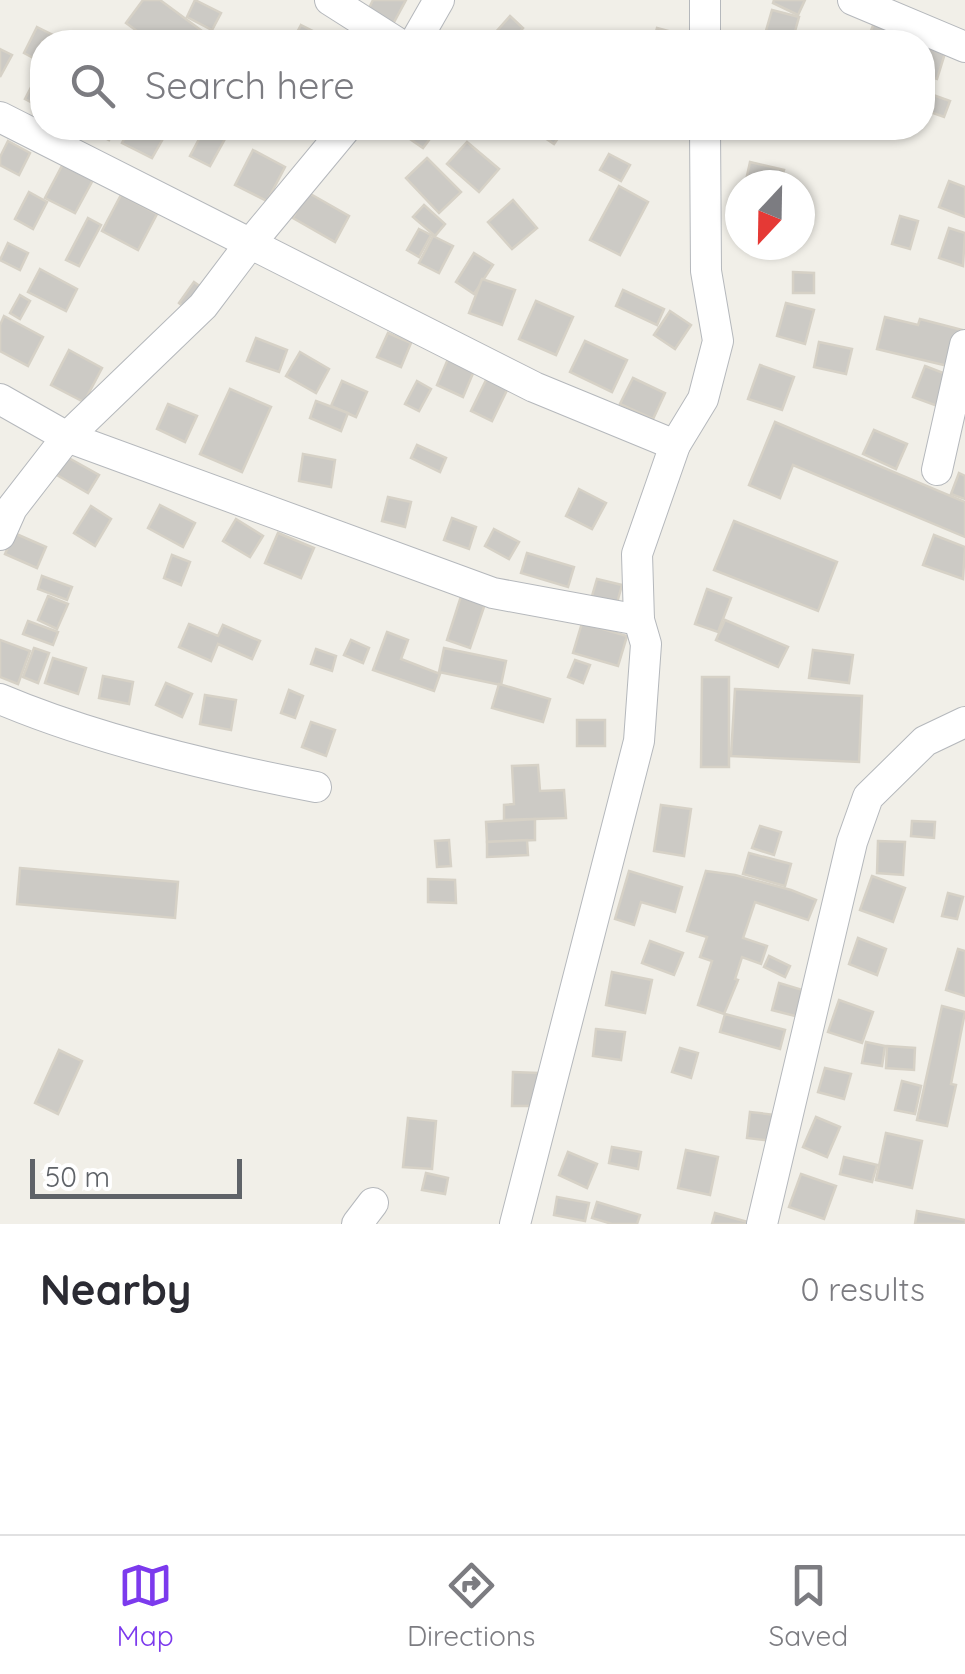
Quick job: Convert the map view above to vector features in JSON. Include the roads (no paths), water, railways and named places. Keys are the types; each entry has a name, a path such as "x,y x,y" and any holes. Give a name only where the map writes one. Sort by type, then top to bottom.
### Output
{"street":[{"path":"330,0 377,30"},
{"path":"423,30 439,0"},
{"path":"704,0 705,30"},
{"path":"853,0 926,30"},
{"path":"935,34 965,46"},
{"path":"0,117 30,132"},
{"path":"45,140 534,387 675,446"},
{"path":"0,535 12,508 67,438 203,306 336,140"},
{"path":"515,1224 640,741 646,644 638,620 637,554 675,446 702,399 718,341 706,271 705,140"},
{"path":"938,470 965,345"},
{"path":"0,398 67,438 493,593 638,620"},
{"path":"0,699 40,716 236,772 316,787"},
{"path":"762,1224 852,842 868,797 925,741 965,722"}]}
